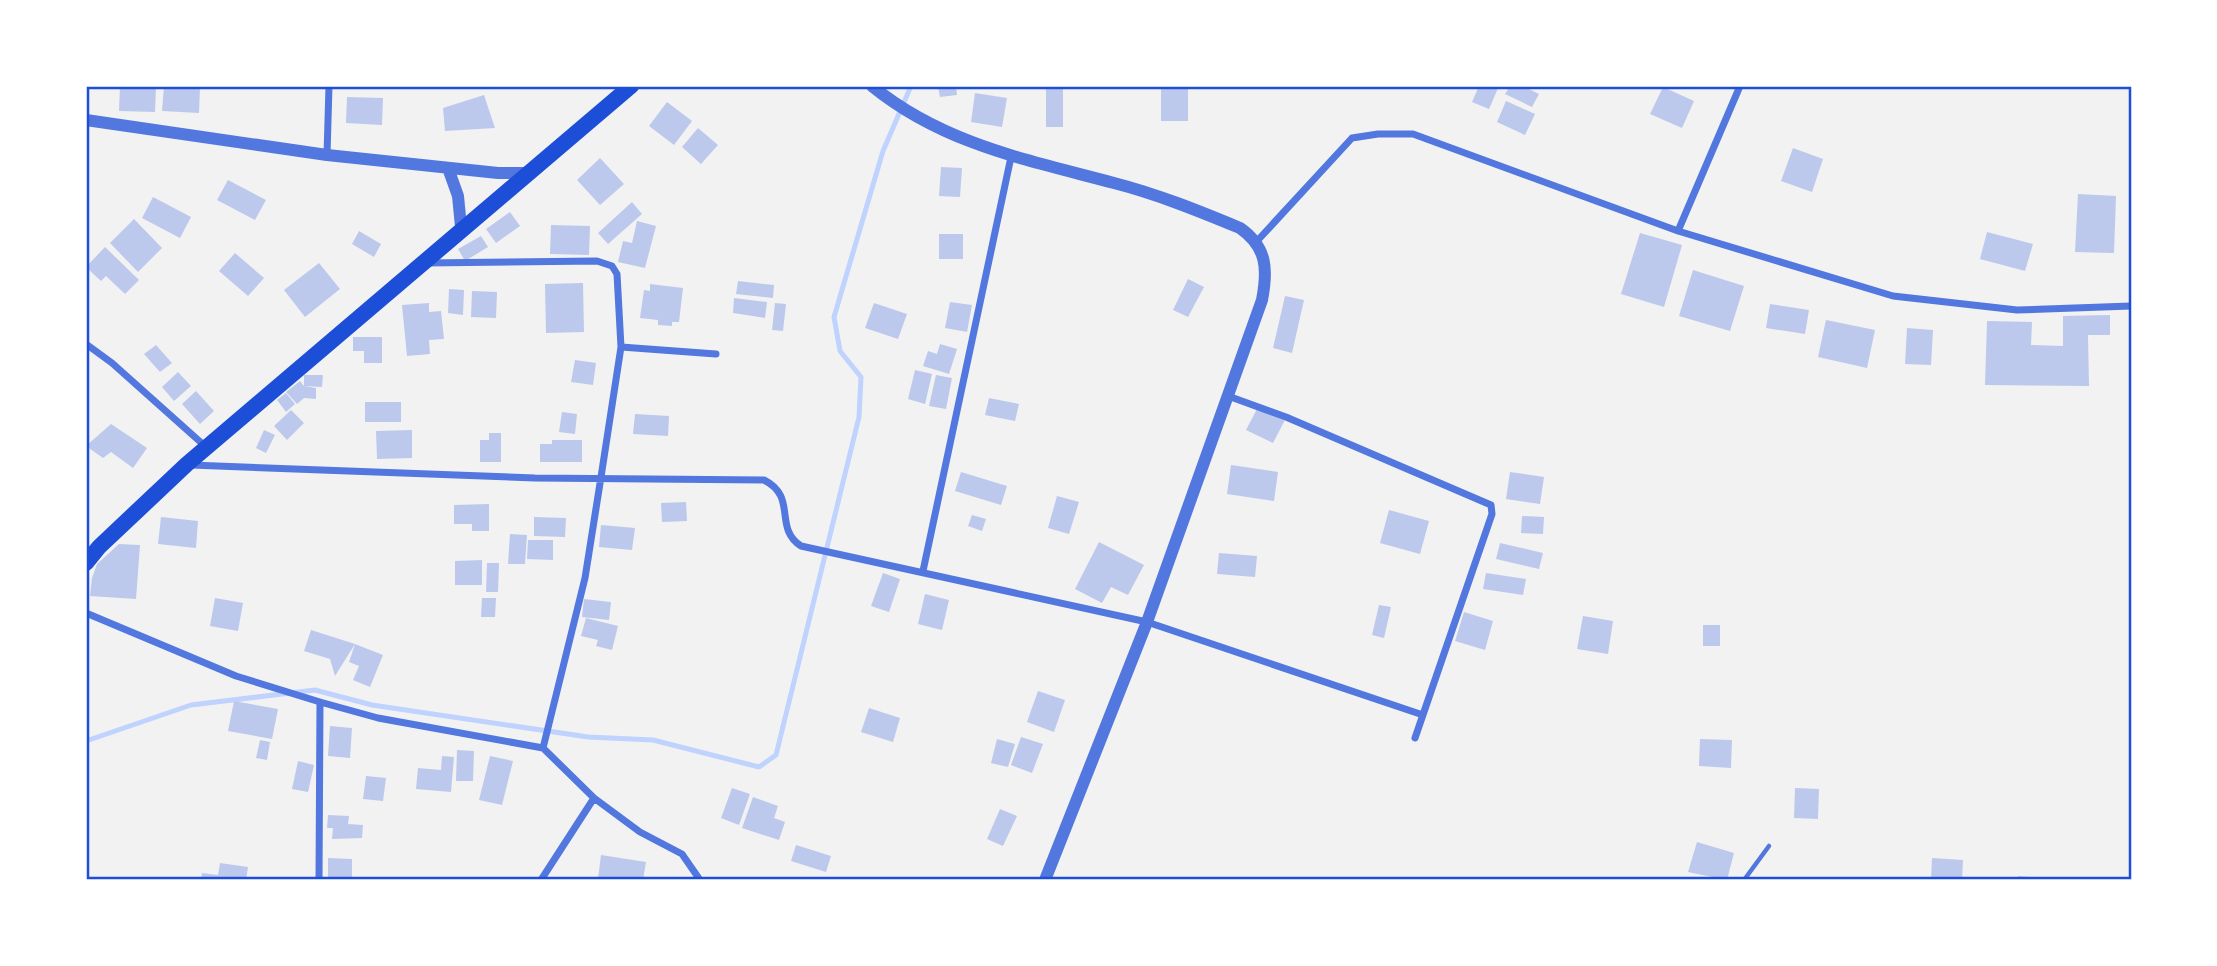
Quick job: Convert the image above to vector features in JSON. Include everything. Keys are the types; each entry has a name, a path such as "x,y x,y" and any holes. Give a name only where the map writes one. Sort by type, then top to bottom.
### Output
{"main road":[{"path":"86,563 99,547 187,464 425,264 461,227 631,86"}],"street":[{"path":"327,155 329,86"},
{"path":"872,86 912,114 959,138 1011,157 1117,183 1194,209 1240,228 1258,240 1266,283 1262,300 1147,622 1045,880"},
{"path":"1678,231 1740,86"},
{"path":"86,120 327,155 527,173"},
{"path":"1258,240 1352,138 1378,134 1413,134 1678,231 1894,296 2017,310 2131,306"},
{"path":"923,571 1011,157"},
{"path":"448,167 458,197 461,227"},
{"path":"425,264 597,261 612,266 617,274 621,301 621,347 601,477 584,578 543,745"},
{"path":"86,344 112,363 207,447"},
{"path":"621,347 716,354"},
{"path":"1228,396 1286,417 1491,505 1492,514 1415,738"},
{"path":"187,464 522,478 764,480 778,486 791,540 813,548 1147,622 1423,715"},
{"path":"86,613 236,676 311,700 378,718 543,745 594,798 640,832 682,854 700,880"},
{"path":"319,880 320,702"},
{"path":"541,880 594,798"}],"lane":[{"path":"1744,880 1769,846"}],"building":[{"path":"120,86 156,86 155,112 119,111"},
{"path":"164,86 200,87 199,113 162,111"},
{"path":"938,86 956,86 957,95 940,97"},
{"path":"1479,86 1499,86 1489,109 1472,102"},
{"path":"1510,86 1523,86 1539,94 1532,107 1505,94"},
{"path":"1663,87 1694,101 1682,128 1650,114"},
{"path":"1046,88 1063,88 1063,127 1046,127"},
{"path":"1161,88 1188,88 1188,121 1161,121"},
{"path":"975,93 1007,98 1002,127 971,122"},
{"path":"484,95 495,128 445,131 443,108"},
{"path":"347,97 383,98 382,125 346,123"},
{"path":"1506,101 1535,114 1525,135 1497,122"},
{"path":"667,102 692,121 674,145 649,126"},
{"path":"698,128 718,145 701,164 682,147"},
{"path":"1793,148 1823,159 1812,192 1781,181"},
{"path":"600,158 624,184 600,205 577,180"},
{"path":"941,167 962,168 960,197 939,196"},
{"path":"228,180 266,200 255,220 217,200"},
{"path":"2078,194 2116,196 2114,253 2075,252"},
{"path":"153,197 191,217 180,238 142,218"},
{"path":"632,202 642,214 608,244 598,233"},
{"path":"510,212 520,226 496,243 486,229"},
{"path":"134,219 162,248 138,272 110,243"},
{"path":"637,221 656,226 645,268 618,262 623,241 632,243"},
{"path":"551,225 590,226 589,255 550,254"},
{"path":"359,231 381,244 374,257 352,244"},
{"path":"1987,232 2033,244 2025,271 1980,259"},
{"path":"1640,233 1682,245 1664,307 1621,294"},
{"path":"939,234 963,234 963,259 939,259"},
{"path":"481,236 488,247 465,261 458,249"},
{"path":"105,247 139,280 125,294 106,276 101,281 86,267"},
{"path":"235,253 264,278 248,296 219,271"},
{"path":"319,263 340,289 305,317 284,290"},
{"path":"1693,270 1744,286 1730,331 1679,316"},
{"path":"1188,279 1204,287 1188,317 1173,310"},
{"path":"738,281 774,285 773,298 736,294"},
{"path":"583,283 584,332 546,333 545,284"},
{"path":"650,284 683,288 679,322 672,322 672,326 658,325 658,320 640,318 644,290 650,291"},
{"path":"449,289 464,290 463,315 448,313"},
{"path":"472,291 497,292 496,318 471,317"},
{"path":"1285,296 1304,300 1292,353 1273,348"},
{"path":"734,298 767,302 765,318 733,313"},
{"path":"950,302 972,305 967,332 945,328"},
{"path":"429,303 429,312 441,311 444,339 429,340 430,354 407,356 402,305"},
{"path":"775,303 786,304 783,331 772,330"},
{"path":"874,303 907,314 898,339 865,328"},
{"path":"1770,304 1809,310 1805,334 1766,328"},
{"path":"2110,315 2110,335 2088,335 2089,386 1985,385 1987,321 2032,322 2031,345 2063,346 2063,316"},
{"path":"1826,320 1875,330 1867,368 1818,357"},
{"path":"1907,328 1933,330 1931,365 1905,364"},
{"path":"353,337 382,337 382,363 364,363 364,351 353,351"},
{"path":"940,344 957,349 949,374 923,366 928,351 937,354"},
{"path":"156,345 172,363 160,372 144,354"},
{"path":"575,360 596,363 593,385 571,382"},
{"path":"915,370 932,374 925,404 908,399"},
{"path":"178,372 191,386 174,401 162,387"},
{"path":"304,375 323,375 322,387 304,386"},
{"path":"936,375 952,378 946,409 929,406"},
{"path":"300,381 304,386 316,388 316,399 304,398 297,404 286,392"},
{"path":"196,391 214,411 200,424 182,404"},
{"path":"286,393 295,404 286,412 277,400"},
{"path":"989,398 1019,404 1015,421 985,415"},
{"path":"365,402 401,402 401,422 365,422"},
{"path":"1258,407 1285,420 1273,443 1246,430"},
{"path":"291,410 304,423 287,440 274,426"},
{"path":"562,412 577,414 575,434 559,432"},
{"path":"635,414 669,416 668,436 633,434"},
{"path":"111,424 147,448 133,468 111,452 103,458 86,446"},
{"path":"264,430 275,435 266,453 256,448"},
{"path":"412,430 412,458 377,459 376,431"},
{"path":"489,433 501,433 501,462 480,462 480,440 489,440"},
{"path":"552,440 582,440 582,462 540,462 540,444 552,444"},
{"path":"1231,465 1278,472 1274,501 1227,494"},
{"path":"961,472 1007,486 1001,505 955,491"},
{"path":"1510,472 1544,477 1540,504 1506,499"},
{"path":"1057,496 1079,502 1069,534 1048,528"},
{"path":"686,502 687,521 662,522 661,503"},
{"path":"489,504 489,531 472,531 472,524 454,524 454,505"},
{"path":"1389,510 1429,521 1420,554 1380,543"},
{"path":"972,515 986,519 982,531 968,526"},
{"path":"1522,516 1544,517 1543,534 1521,533"},
{"path":"161,517 198,521 196,548 158,544"},
{"path":"534,517 566,518 565,537 534,536"},
{"path":"601,525 635,528 632,550 599,547"},
{"path":"510,534 527,535 525,564 508,564"},
{"path":"528,540 553,540 553,560 527,559"},
{"path":"1099,542 1144,565 1128,595 1111,587 1102,603 1075,589"},
{"path":"1500,543 1543,553 1539,569 1496,559"},
{"path":"119,544 140,545 136,599 90,596 97,564"},
{"path":"1219,553 1257,556 1255,577 1217,574"},
{"path":"482,560 482,585 455,585 455,561"},
{"path":"487,563 499,563 498,592 486,592"},
{"path":"883,573 900,579 889,612 871,606"},
{"path":"1486,573 1526,579 1523,595 1483,589"},
{"path":"925,594 949,600 942,630 918,624"},
{"path":"215,598 243,603 238,631 210,626"},
{"path":"482,598 496,598 495,617 481,617"},
{"path":"584,599 611,602 609,620 582,617"},
{"path":"1379,605 1391,607 1384,638 1372,635"},
{"path":"1464,612 1493,621 1485,650 1455,641"},
{"path":"1583,616 1613,621 1608,654 1577,649"},
{"path":"586,618 618,626 612,650 596,646 598,640 581,636"},
{"path":"1703,625 1720,625 1720,646 1703,646"},
{"path":"311,630 355,644 335,676 330,659 304,651"},
{"path":"355,644 383,655 370,687 353,680 359,666 349,662"},
{"path":"1038,691 1065,700 1054,732 1027,722"},
{"path":"234,701 278,709 272,739 228,731"},
{"path":"869,708 900,718 893,742 861,732"},
{"path":"330,726 352,728 350,758 328,756"},
{"path":"1021,737 1043,744 1032,773 1011,765"},
{"path":"997,739 1015,744 1008,767 991,763"},
{"path":"1700,739 1732,740 1731,768 1699,766"},
{"path":"260,740 270,742 267,760 256,758"},
{"path":"457,750 474,751 473,781 456,781"},
{"path":"442,756 454,757 451,792 416,789 418,768 441,770"},
{"path":"490,756 513,761 502,805 479,800"},
{"path":"298,761 314,765 308,792 292,789"},
{"path":"366,776 386,778 383,801 363,799"},
{"path":"732,788 750,794 739,825 721,818"},
{"path":"1795,788 1819,789 1818,819 1794,818"},
{"path":"753,797 778,806 774,818 785,822 779,840 742,828"},
{"path":"1000,809 1017,816 1003,846 987,839"},
{"path":"328,815 349,816 348,824 363,825 362,838 332,839 333,828 327,828"},
{"path":"1697,842 1734,853 1727,880 1688,872"},
{"path":"796,845 831,856 826,872 791,861"},
{"path":"601,855 646,862 643,880 598,879"},
{"path":"328,858 352,859 352,880 328,880"},
{"path":"1932,858 1963,860 1962,880 1931,880"},
{"path":"220,863 248,867 246,880 201,880 202,873 218,875"},
{"path":"2018,876 2046,878 2046,880 2018,880"}],"waterway":[{"path":"86,741 191,705 315,690 372,705 588,737 653,740 759,767 776,755 859,417 861,377 840,351 834,317 883,151 911,86"}]}
